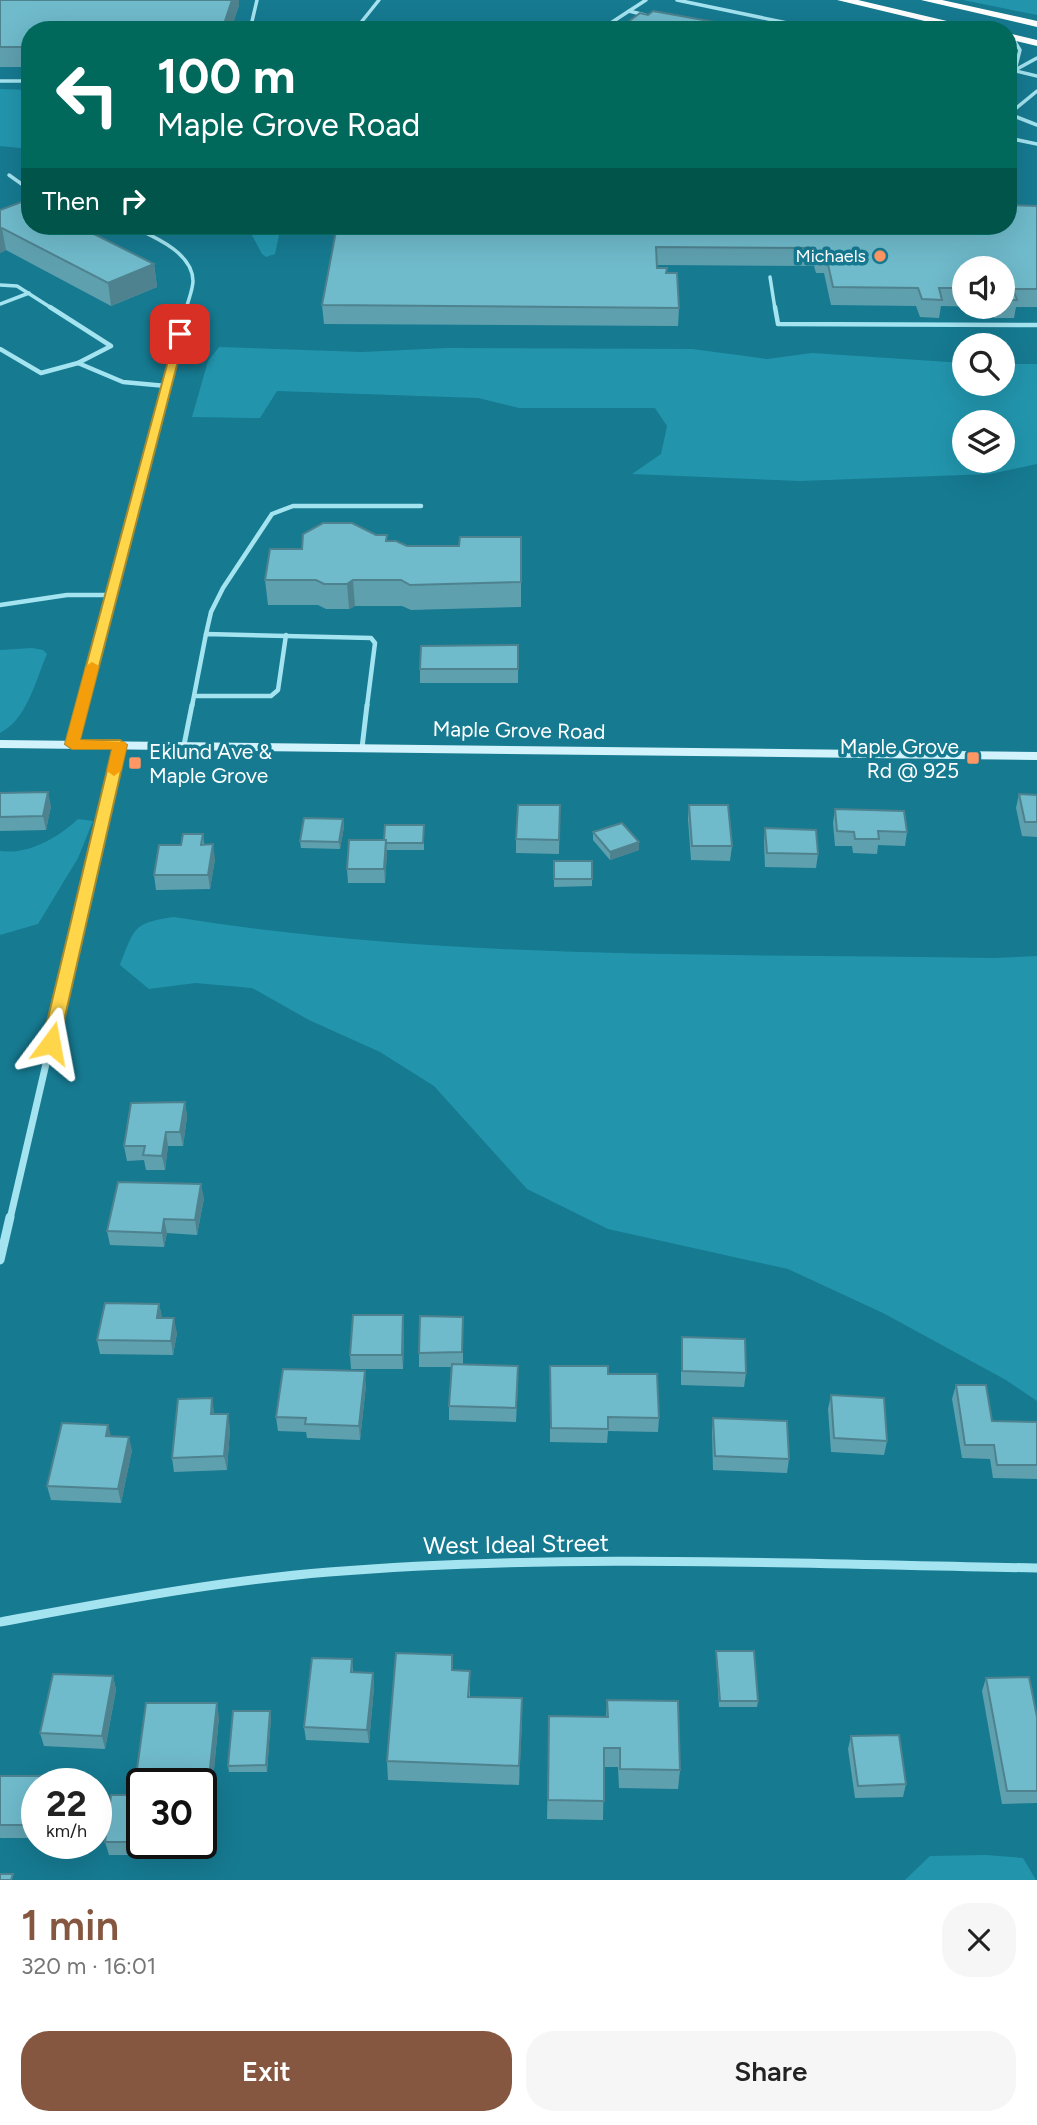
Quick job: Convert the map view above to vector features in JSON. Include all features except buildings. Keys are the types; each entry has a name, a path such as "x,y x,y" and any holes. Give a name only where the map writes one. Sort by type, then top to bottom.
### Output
{"highway":[{"path":"843,0 938,21"},
{"path":"927,0 1037,24"},
{"path":"1017,39 1037,43"}],"street":[{"name":"Maple Grove Road","path":"0,744 1037,756"},
{"path":"0,1261 120,745"},
{"name":"West Ideal Street","path":"0,1622 182,1589 328,1572 468,1564 1037,1568"}],"lane":[{"path":"252,21 257,0"},
{"path":"362,21 379,0"},
{"path":"614,21 646,0"},
{"path":"677,0 778,21"},
{"path":"629,12 653,17"},
{"path":"1017,46 1020,50 1017,63"},
{"path":"1017,70 1037,58"},
{"path":"1017,71 1037,76"},
{"path":"0,81 21,81"},
{"path":"1017,108 1037,94"},
{"path":"1017,117 1037,125"},
{"path":"1017,140 1037,144"},
{"path":"9,175 21,184"},
{"path":"72,744 194,281 191,267 179,254 151,235"},
{"path":"771,277 778,324 1037,325"},
{"path":"0,285 17,286 30,293 111,346 78,363 41,373 0,349"},
{"path":"0,304 30,293"},
{"path":"78,363 123,382 166,386"},
{"path":"184,746 211,612 223,588 272,514 293,506 421,506"},
{"path":"0,605 67,595 111,595"},
{"path":"206,634 371,638 376,643 362,748"},
{"path":"195,696 271,696 278,690 286,635"}],"shaded area":[{"path":"963,0 1037,0 1037,15"},
{"path":"0,89 21,90 21,148 0,146"},
{"path":"252,235 279,235 275,254 266,257"},
{"path":"219,347 362,352 447,348 692,349 767,359 812,353 952,362 952,396 1015,396 1015,364 1037,364 1037,464 1015,469 1015,410 952,410 952,473 995,473 990,474 800,481 632,474 661,454 667,426 655,408 519,408 478,398 277,391 260,418 192,417 208,361"},
{"path":"0,650 43,650 47,654 24,709 9,727 0,733"},
{"path":"78,819 93,821 78,858 38,924 0,935 0,851 11,852 42,844"},
{"path":"174,917 276,931 480,948 686,954 994,958 1037,956 1037,1401 1006,1380 883,1313 788,1269 608,1229 527,1189 434,1086 380,1052 309,1020 252,988 195,983 149,989 120,965 137,929 150,922"},
{"path":"986,1855 1023,1858 1036,1880 905,1880 930,1856"}],"slow traffic":[{"path":"92,666 72,744 120,745 114,771"}],"place":[{"name":"Michaels","path":"880,256"},
{"name":"Maple Grove Rd @ 925","path":"973,758"},
{"name":"Eklund Ave & Maple Grove","path":"135,763"}],"route":[{"path":"51,1043 120,745 72,744 180,334"}]}
